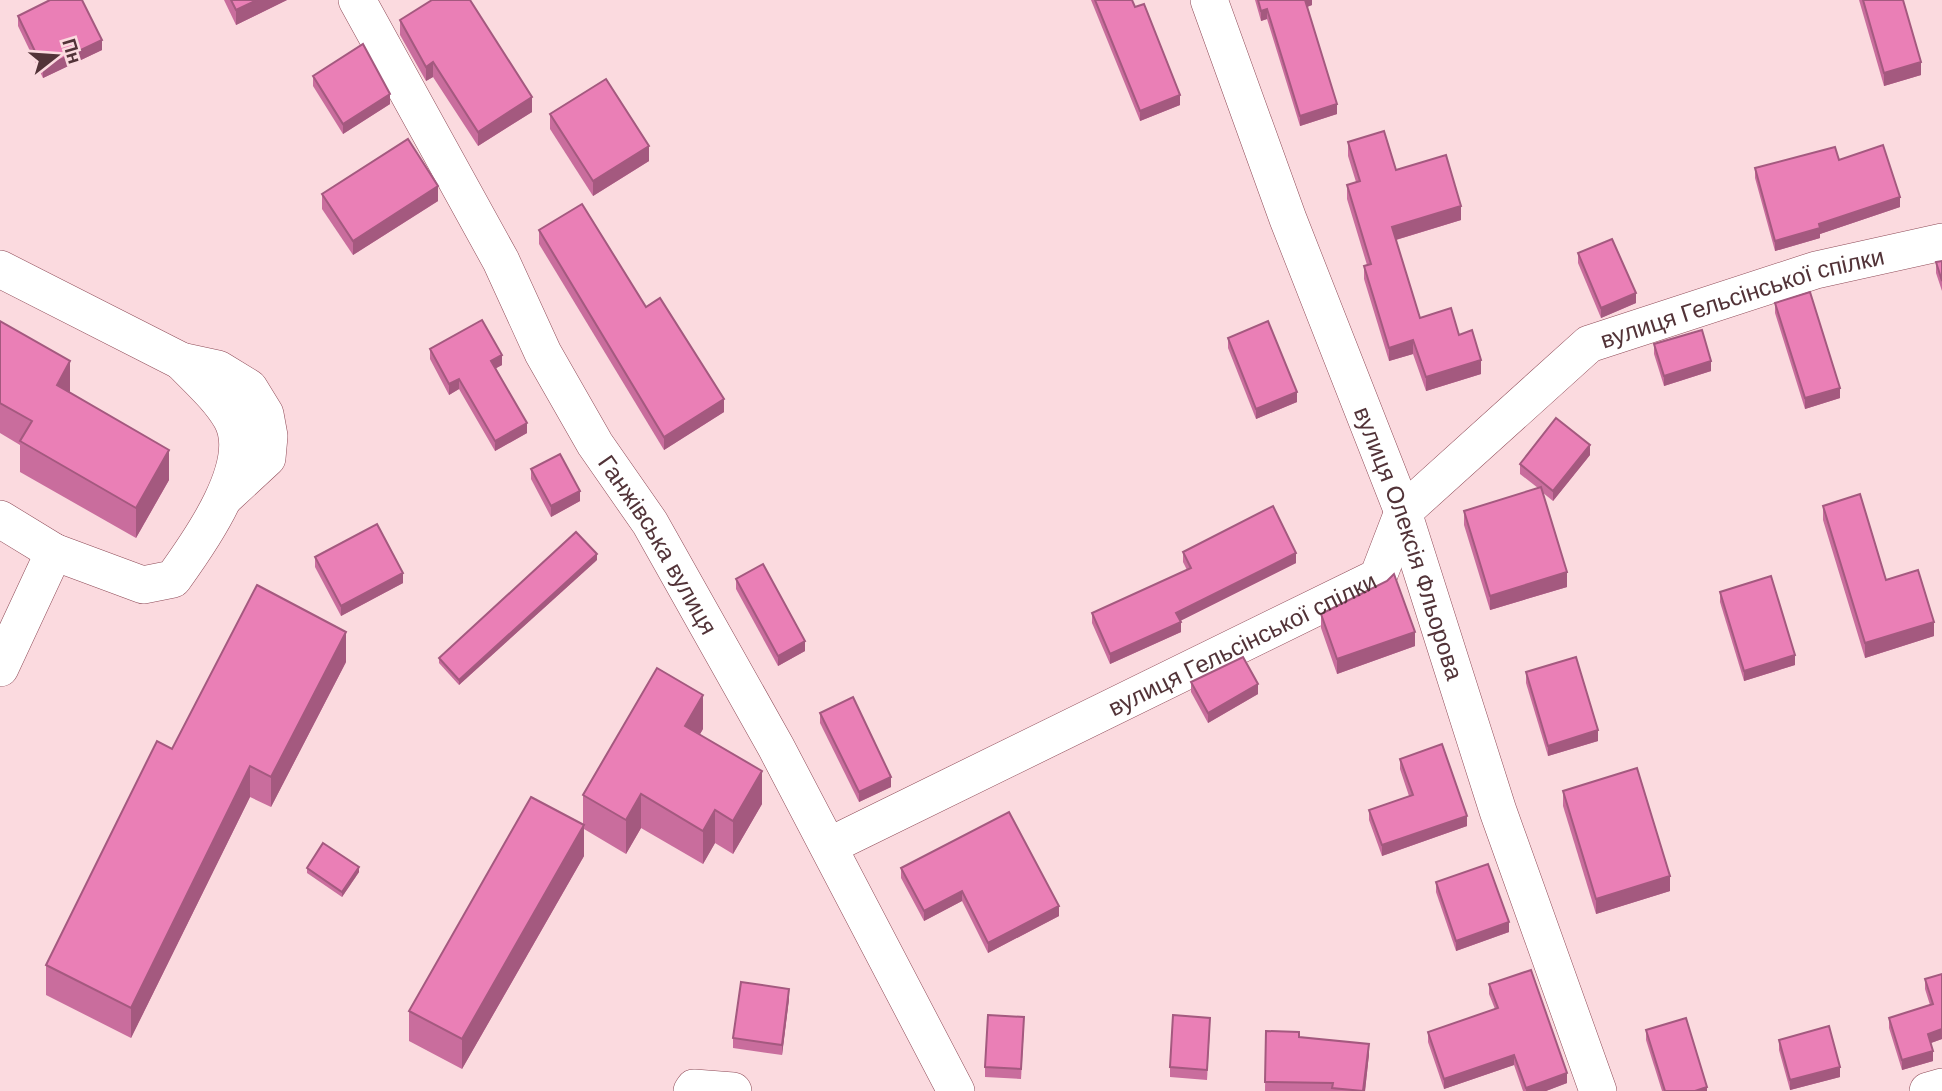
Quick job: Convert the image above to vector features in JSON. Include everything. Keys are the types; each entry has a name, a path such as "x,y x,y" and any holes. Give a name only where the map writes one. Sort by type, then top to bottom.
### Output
{"street":[{"name":"Ганжівська вулиця","path":"357,0 501,261 543,353 595,444 650,523 829,846 956,1091"},
{"name":"вулиця Олексія Фльорова","path":"1209,0 1288,219 1404,512 1498,811 1598,1091"},
{"name":"вулиця Гельсінської спілки","path":"829,846 1378,577 1404,512 1588,344 1816,270 1942,242"},
{"path":"0,269 181,361 233,420 237,450 226,496 173,579 143,585 54,552 0,519"},
{"path":"0,668 54,552"},
{"path":"1928,1091 1942,1087"},
{"path":"692,1091 694,1088 733,1091"}],"building":[{"path":"50,0 82,0 102,40 43,68 18,16"},
{"path":"231,0 257,0 236,10"},
{"path":"432,0 470,0 532,97 478,132 433,62 426,67 400,20"},
{"path":"1095,0 1132,0 1135,7 1144,4 1180,95 1140,111"},
{"path":"1258,0 1305,0 1337,104 1300,116 1267,9 1261,11"},
{"path":"1863,0 1903,0 1921,62 1884,73"},
{"path":"363,44 390,94 343,124 313,76"},
{"path":"606,79 649,146 593,181 550,114"},
{"path":"1384,131 1396,170 1446,155 1461,206 1392,227 1420,318 1451,308 1459,335 1472,330 1481,360 1426,377 1413,340 1389,348 1364,266 1371,264 1347,185 1360,181 1348,142"},
{"path":"408,139 438,186 353,241 322,194"},
{"path":"1883,145 1900,197 1819,224 1820,228 1775,241 1755,168 1835,147 1839,160"},
{"path":"582,204 646,307 660,298 724,399 664,437 539,230"},
{"path":"1612,239 1636,293 1601,308 1578,253"},
{"path":"1942,261 1942,281 1936,262"},
{"path":"1810,292 1840,388 1805,398 1775,303"},
{"path":"482,320 502,355 491,361 527,423 495,441 459,379 449,384 430,349"},
{"path":"0,321 70,361 57,385 169,450 136,508 20,441 32,421 0,403"},
{"path":"1268,321 1297,392 1256,409 1228,338"},
{"path":"1702,330 1711,361 1664,376 1654,344"},
{"path":"1556,418 1590,445 1553,491 1520,464"},
{"path":"560,454 580,491 551,506 531,469"},
{"path":"1541,487 1567,572 1490,596 1464,511"},
{"path":"1860,494 1886,580 1918,570 1934,622 1865,643 1823,506"},
{"path":"1273,506 1296,553 1176,613 1181,622 1110,654 1092,613 1191,568 1183,552"},
{"path":"377,524 403,573 341,606 315,557"},
{"path":"576,532 597,554 459,680 439,658"},
{"path":"763,564 805,641 778,656 736,579"},
{"path":"1394,574 1415,632 1337,659 1321,614 1387,581"},
{"path":"1771,576 1795,655 1744,671 1720,592"},
{"path":"257,585 346,632 271,777 250,766 131,1008 46,965 157,741 172,749"},
{"path":"1243,657 1258,684 1208,713 1191,682"},
{"path":"1576,657 1598,730 1548,746 1526,672"},
{"path":"657,668 703,695 685,726 762,771 733,821 715,810 703,831 641,794 626,820 583,795"},
{"path":"853,697 891,777 859,792 820,713"},
{"path":"1442,744 1467,816 1382,845 1369,810 1413,795 1400,759"},
{"path":"1637,768 1670,876 1596,899 1563,791"},
{"path":"531,797 584,825 462,1039 409,1011"},
{"path":"1009,812 1059,906 988,943 962,891 924,911 901,868"},
{"path":"323,843 359,867 342,892 307,868"},
{"path":"1488,864 1509,922 1456,941 1436,882"},
{"path":"1531,970 1567,1073 1526,1088 1514,1055 1444,1079 1428,1032 1498,1008 1489,984"},
{"path":"1942,974 1942,1029 1928,1034 1933,1051 1902,1060 1889,1018 1933,1004 1925,979"},
{"path":"741,982 789,989 782,1045 733,1038"},
{"path":"988,1015 1024,1017 1021,1069 985,1067"},
{"path":"1173,1015 1210,1018 1207,1070 1170,1067"},
{"path":"1686,1018 1707,1087 1695,1091 1665,1091 1646,1030"},
{"path":"1829,1026 1840,1067 1790,1080 1779,1040"},
{"path":"1266,1031 1299,1032 1299,1037 1369,1044 1363,1091 1332,1088 1333,1083 1265,1082"}]}
